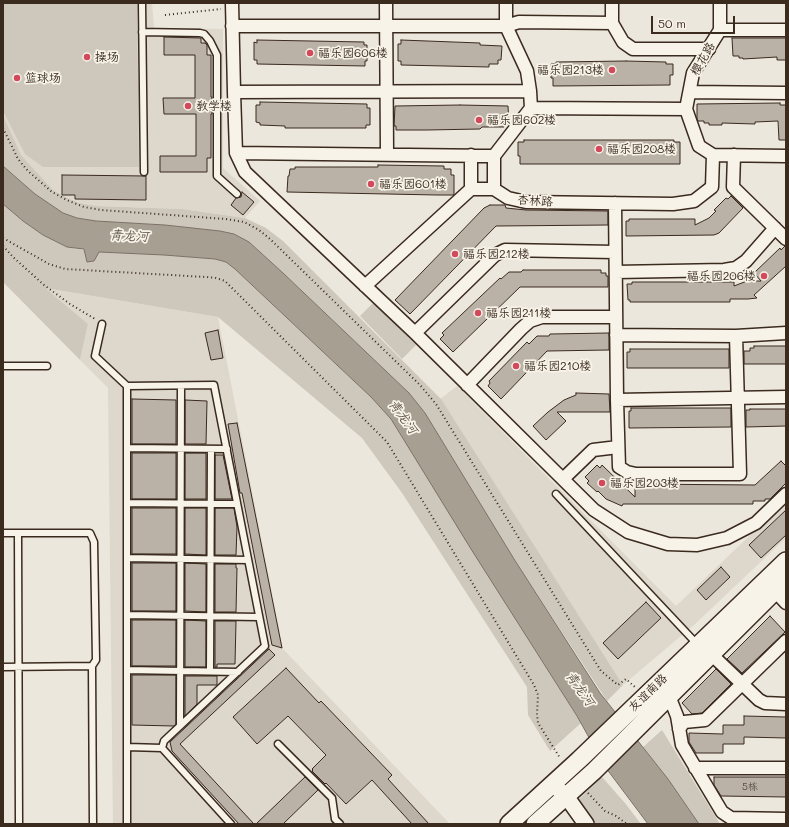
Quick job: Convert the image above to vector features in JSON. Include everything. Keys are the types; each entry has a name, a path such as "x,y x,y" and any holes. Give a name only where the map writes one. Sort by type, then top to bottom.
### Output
{"main road":[{"name":"友谊南路","path":"645,698 669,696 705,649 786,561"},
{"name":"友谊南路","path":"510,824 553,784 571,761 645,698 705,649 783,592"},
{"name":"友谊南路","path":"536,824 594,771 645,698"}],"street":[{"path":"386,3 387,154"},
{"path":"364,286 471,189 494,189 494,156 531,108 527,71 506,26 506,3"},
{"path":"612,3 612,23 623,42 632,49 709,49"},
{"name":"樱花路","path":"686,109 693,73 720,30 720,3"},
{"path":"232,5 236,153 245,172 467,385 594,510 628,532 668,544 697,545 727,538 756,523 786,494"},
{"path":"232,26 506,26 519,22 612,23"},
{"path":"720,30 786,30"},
{"path":"234,92 530,91"},
{"path":"690,92 786,93"},
{"path":"531,108 686,109 699,146 713,155 786,156"},
{"path":"236,153 494,156"},
{"path":"471,155 471,189"},
{"path":"713,155 712,187 733,187 785,238"},
{"path":"733,187 734,155"},
{"name":"杏林路","path":"494,189 508,198 526,202 673,204 694,201 712,187"},
{"path":"615,203 619,467 636,474 740,474 739,398 736,336"},
{"path":"616,272 724,270 736,268 746,261 775,228"},
{"path":"414,334 495,255 505,250 615,252"},
{"path":"467,385 530,320 542,317 616,317"},
{"path":"616,335 736,336 786,332"},
{"path":"617,400 786,397"},
{"path":"563,479 593,450 618,447"},
{"path":"679,730 684,722 705,720 786,641"},
{"path":"705,649 759,700 765,703 786,704"},
{"path":"669,696 677,716 682,745 722,812 731,818 786,819"},
{"path":"695,768 786,768"},
{"path":"553,784 566,796 586,824"}],"lane":[{"path":"142,3 144,172"},
{"path":"142,32 200,33 204,34 212,44 217,55 217,176 237,194"},
{"path":"217,106 234,108"},
{"path":"102,324 95,356 127,386 214,385 265,646 180,725 164,741 162,748"},
{"path":"3,366 47,366"},
{"path":"127,386 127,824"},
{"path":"180,725 181,386"},
{"path":"127,448 227,449"},
{"path":"210,671 211,449"},
{"path":"556,494 705,649"},
{"path":"127,503 237,504"},
{"path":"3,533 90,533 94,542 96,660 92,666 93,824"},
{"path":"18,533 19,824"},
{"path":"127,558 248,560"},
{"path":"127,615 259,617"},
{"path":"3,668 92,666"},
{"path":"127,670 238,672"},
{"path":"278,744 332,798 335,819 340,824"},
{"path":"127,747 162,748 231,824"}],"path":[{"path":"165,14 232,5"},
{"path":"3,128 18,159 52,192 69,201 84,207 101,210 226,218 244,222 259,230 270,239 420,385 436,404 602,671 618,685 626,679 645,698"},
{"path":"3,238 49,264 66,269 206,277 225,281 387,442 534,685 538,695 538,723 555,752 571,761"},
{"path":"3,246 13,257 44,284 70,304 102,324"},
{"path":"580,783 605,811 616,816 627,824"}],"shaded area":[{"path":"3,3 152,3 154,28 223,29 223,168 260,201 245,218 182,209 97,206 79,203 53,190 21,155 3,115"},
{"path":"3,3 137,3 139,167 43,167 25,154 3,111"},
{"path":"3,115 21,155 53,190 79,203 97,206 182,209 245,218 266,228 283,241 441,399 623,685 607,701 514,559 425,413 409,393 283,273 249,242 234,234 165,225 96,221 77,218 63,213 35,194 3,166"},
{"path":"3,204 43,235 67,247 99,252 215,259 226,262 235,269 371,397 391,419 581,723 550,751 528,715 527,687 402,493 362,438 218,317 45,288 88,324 80,360 3,282"},
{"path":"44,288 218,317 283,649 450,824 113,824 108,388 80,360 88,324"},
{"path":"374,302 416,345 402,359 360,316"},
{"path":"457,386 676,606 786,501 786,538 695,624 623,685 440,399"},
{"path":"662,730 720,824 699,824 668,779 643,747"},
{"path":"602,777 641,824 595,824 578,800"}],"water":[{"name":"青龙河","path":"3,166 35,194 63,213 77,218 96,221 165,225 234,234 249,242 283,273 409,393 425,413 514,559 600,693 668,779 699,824 648,824 606,768 577,716 391,419 371,397 226,262 215,259 99,252 94,261 87,262 84,249 67,247 43,235 3,204"}],"building":[{"name":"教学楼","path":"164,37 201,38 201,43 205,43 207,45 207,55 211,55 211,158 207,158 207,172 160,172 160,156 196,156 196,114 164,114 163,98 195,98 195,55 164,55"},
{"path":"732,38 786,38 786,60 777,60 777,57 743,59 739,58 739,56 733,56"},
{"name":"福乐园606楼","path":"257,40 364,42 364,45 367,45 367,61 365,61 365,66 257,64 257,60 254,60 254,42 257,43"},
{"path":"401,40 480,43 480,45 502,46 501,60 498,60 498,64 489,64 489,67 401,65 401,61 398,61 398,44 401,44"},
{"name":"福乐园213楼","path":"556,62 666,62 666,64 673,64 673,75 670,75 670,85 553,86 553,78 551,78 551,64 556,64"},
{"path":"260,102 367,104 367,108 370,108 370,125 366,125 366,128 285,128 285,126 260,125 260,123 256,122 256,105 260,105"},
{"path":"780,103 780,105 786,105 786,140 779,140 778,121 755,122 755,124 722,123 722,125 709,125 709,123 698,121 697,119 697,104"},
{"name":"福乐园602楼","path":"395,106 508,106 509,124 504,124 504,127 482,127 480,129 427,130 396,130 396,126 394,126"},
{"name":"福乐园208楼","path":"524,140 674,140 674,142 680,142 680,164 520,164 520,156 518,156 518,142 524,142"},
{"name":"福乐园601楼","path":"378,165 444,166 444,169 451,169 451,175 454,175 454,195 287,192 290,169 295,169 295,167 378,167"},
{"path":"62,175 146,176 146,200 75,199 75,195 62,195"},
{"path":"242,192 254,202 243,215 231,205 236,198 241,197"},
{"path":"731,196 743,208 719,233 714,235 626,236 626,221 629,221 629,219 695,219 695,225 709,218 716,211 714,210 726,198 728,199"},
{"name":"福乐园212楼","path":"490,205 505,205 506,208 526,210 608,211 608,225 496,226 410,314 395,300 484,208"},
{"name":"福乐园206楼","path":"785,246 786,266 754,295 757,298 730,299 730,302 630,302 630,300 628,300 627,284 632,284 632,282 734,282 734,286 747,281 761,281 754,273 780,248 781,250"},
{"name":"福乐园211楼","path":"523,270 601,270 601,273 606,273 606,276 608,276 608,287 520,287 453,352 440,339 444,335 442,333 500,278 501,279 509,272 521,272"},
{"path":"218,330 223,358 211,360 205,333"},
{"name":"福乐园210楼","path":"609,333 609,350 547,351 501,399 488,386 490,383 489,381 527,342 529,344 537,336 549,336 550,334"},
{"path":"754,346 786,346 786,364 744,364 744,351 750,351 750,348 754,348"},
{"path":"630,349 729,349 729,368 627,368 627,352 630,352"},
{"path":"576,393 609,394 610,412 557,412 566,421 546,440 533,426 548,412 564,400 576,395"},
{"path":"132,399 176,400 176,444 132,444"},
{"path":"185,400 207,401 206,444 185,444"},
{"path":"631,408 731,408 731,427 629,428 629,411 631,411"},
{"path":"786,409 786,426 746,427 746,410"},
{"path":"237,423 282,648 272,645 242,493 240,493 228,424"},
{"path":"132,453 176,453 176,499 132,499"},
{"path":"185,453 206,453 206,499 185,499"},
{"path":"215,455 223,455 232,499 215,499"},
{"name":"福乐园203楼","path":"781,461 786,466 786,483 770,499 765,499 765,501 753,501 753,504 623,504 622,506 606,499 598,491 597,492 587,483 589,481 585,477 597,465 600,468 602,465 635,497 635,484 755,485"},
{"path":"132,508 176,508 176,554 132,554"},
{"path":"185,508 206,508 206,555 185,554"},
{"path":"215,508 234,508 237,527 236,555 215,555"},
{"path":"786,510 786,535 761,558 749,545"},
{"path":"132,563 176,563 176,611 132,611"},
{"path":"185,563 206,564 206,612 185,611"},
{"path":"215,564 236,564 236,612 215,612"},
{"path":"721,567 730,577 706,600 697,590"},
{"path":"646,602 661,618 618,659 603,643"},
{"path":"770,616 785,632 742,673 727,659"},
{"path":"132,620 176,620 176,666 132,666"},
{"path":"185,620 206,621 206,667 185,667"},
{"path":"215,621 236,621 235,664 217,664 217,667 215,667"},
{"path":"269,649 275,655 180,744 254,824 239,824 172,751 170,742"},
{"path":"286,668 319,703 321,701 392,775 388,779 429,824 412,824 372,780 346,804 312,771 312,769 326,755 288,716 257,744 233,717"},
{"path":"716,669 731,684 702,713 692,714 682,703"},
{"path":"132,675 176,675 176,724 174,726 132,725"},
{"path":"185,676 217,676 217,685 197,685 197,704 185,716"},
{"path":"744,716 786,717 786,738 744,737 744,744 723,744 723,753 696,753 689,742 689,733 723,734 723,725 744,725"},
{"path":"305,777 318,790 283,824 256,824"},
{"path":"714,777 786,777 786,797 721,796 714,785"}],"place":[{"name":"福乐园606楼","path":"310,53"},
{"name":"操场","path":"87,57"},
{"name":"福乐园213楼","path":"612,70"},
{"name":"篮球场","path":"17,78"},
{"name":"教学楼","path":"188,106"},
{"name":"福乐园602楼","path":"479,120"},
{"name":"福乐园208楼","path":"599,149"},
{"name":"福乐园601楼","path":"371,184"},
{"name":"福乐园212楼","path":"455,254"},
{"name":"福乐园206楼","path":"764,276"},
{"name":"福乐园211楼","path":"478,313"},
{"name":"福乐园210楼","path":"516,366"},
{"name":"福乐园203楼","path":"602,483"}]}
